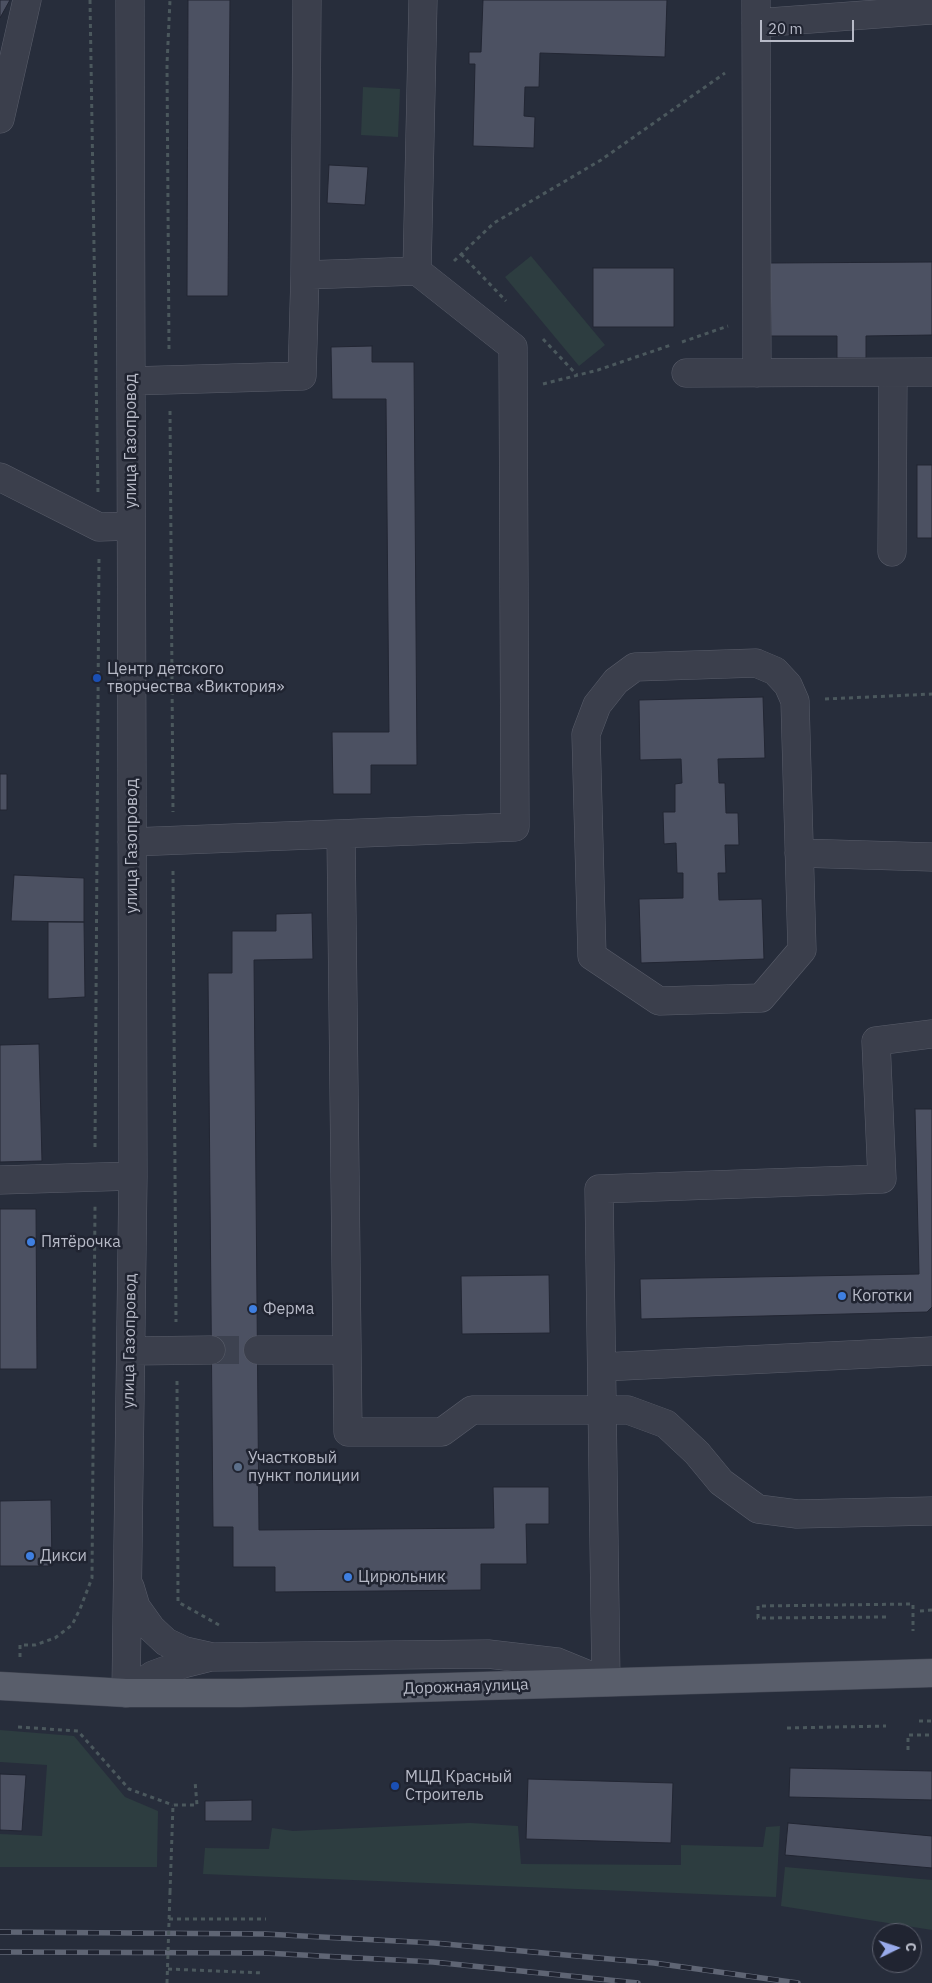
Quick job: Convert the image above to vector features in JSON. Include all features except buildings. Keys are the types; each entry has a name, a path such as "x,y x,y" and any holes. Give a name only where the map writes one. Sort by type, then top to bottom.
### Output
{"main road":[{"name":"Дорожная улица","path":"0,1686 126,1693 241,1694 932,1673"}],"street":[{"path":"0,119 27,0"},
{"name":"улица Газопровод","path":"126,1693 133,1176 130,0"},
{"path":"131,381 302,376 305,275 307,0"},
{"path":"423,0 424,277"},
{"path":"757,373 756,12 932,10"},
{"path":"132,842 515,828 513,347 424,277 305,275"},
{"path":"686,373 893,374 932,372"},
{"path":"892,552 893,374"},
{"path":"0,477 99,527 131,526"},
{"path":"756,663 775,672 788,685 795,701 799,853 802,950 761,998 659,1001 592,956 586,734 597,705 616,681 635,667 756,663"},
{"path":"341,834 348,1432 442,1432 472,1410 628,1410 666,1424 696,1453 721,1482 758,1509 797,1514 932,1511"},
{"path":"799,853 932,857"},
{"path":"127,1578 136,1607 150,1628 166,1642 185,1651 212,1656 488,1654 557,1662 606,1682 599,1189 882,1179 876,1041 932,1034"},
{"path":"0,1180 133,1176"},
{"path":"131,1351 211,1350"},
{"path":"258,1350 347,1350"},
{"path":"602,1367 932,1351"},
{"path":"126,1693 153,1675 212,1656"}],"path":[{"path":"20,1657 20,1645 34,1645 54,1638 72,1625 92,1578 99,527 90,0"},
{"path":"424,277 494,223 601,160 756,52"},
{"path":"513,391 598,370 757,316"},
{"path":"842,698 932,694"},
{"path":"886,1616 758,1618 758,1606 913,1604 913,1631"},
{"path":"920,1611 932,1610"},
{"path":"919,1721 932,1721"},
{"path":"787,1728 886,1726"},
{"path":"18,1727 78,1731 129,1789 174,1805 197,1805 196,1781"},
{"path":"908,1750 908,1735 932,1735"},
{"path":"167,1983 174,1805"},
{"path":"169,1919 266,1919"},
{"path":"168,1969 263,1973"}],"shaded area":[{"path":"363,87 400,89 398,137 361,135"},
{"path":"531,256 605,345 579,366 505,277"},
{"path":"0,1730 74,1736 125,1797 158,1811 157,1867 0,1867 0,1834 42,1836 47,1765 0,1762"},
{"path":"470,1823 518,1826 521,1864 681,1865 681,1845 763,1847 766,1827 780,1826 776,1897 203,1874 205,1848 269,1849 272,1828 293,1831"},
{"path":"785,1867 932,1880 932,1930 922,1928 922,1923 888,1923 781,1906"}],"tunnel":[{"path":"211,1350 258,1350"}],"railway":[{"path":"0,1932 265,1934 434,1943 654,1963 798,1983"},
{"path":"0,1952 265,1953 433,1962 638,1983"}],"place":[{"name":"Центр детского творчества «Виктория»","path":"97,678"},
{"name":"Пятёрочка","path":"31,1242"},
{"name":"Коготки","path":"842,1296"},
{"name":"Ферма","path":"253,1309"},
{"name":"Участковый пункт полиции","path":"238,1467"},
{"name":"Дикси","path":"30,1556"},
{"name":"Цирюльник","path":"348,1577"},
{"name":"МЦД Красный Строитель","path":"395,1786"}]}
